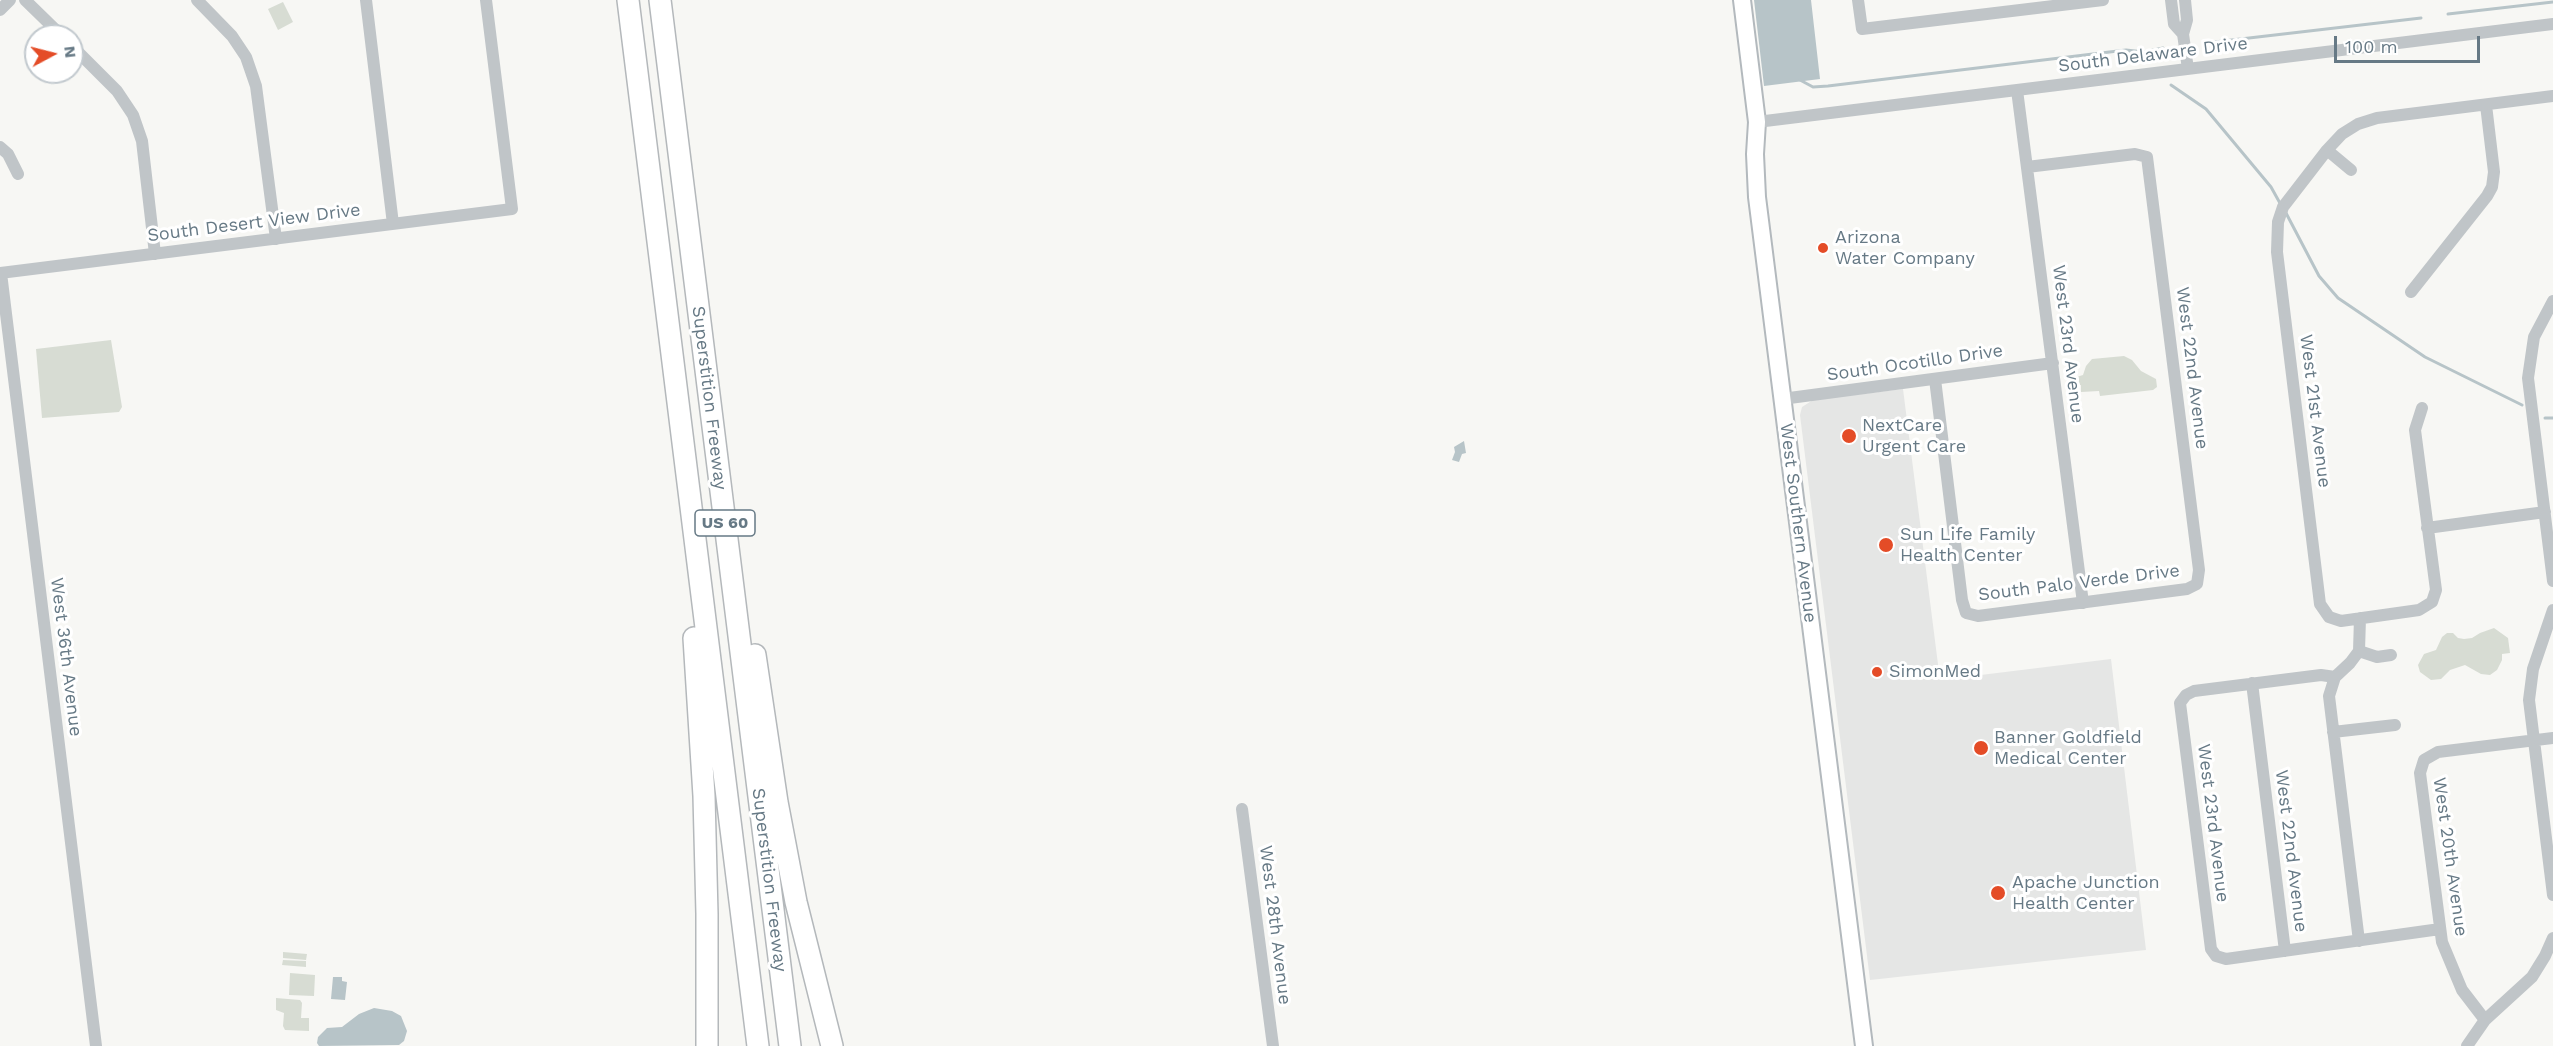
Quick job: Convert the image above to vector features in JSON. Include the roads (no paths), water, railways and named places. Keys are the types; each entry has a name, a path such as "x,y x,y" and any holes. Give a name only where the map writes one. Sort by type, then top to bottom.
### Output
{"highway":[{"name":"Superstition Freeway","path":"628,0 758,1046"},
{"name":"Superstition Freeway","path":"660,0 790,1046"},
{"path":"705,366 731,491 777,802 792,880 832,1046"},
{"path":"688,484 704,796 707,1046"}],"main road":[{"name":"West Southern Avenue","path":"1742,0 1757,122 1755,154 1757,197 1864,1046"}],"street":[{"path":"0,10 10,0"},
{"path":"25,0 50,24"},
{"path":"197,0 232,36 246,57 256,86 276,239"},
{"path":"366,0 393,224"},
{"name":"South Desert View Drive","path":"0,273 512,209 486,0"},
{"path":"1858,0 1862,29 2103,0"},
{"path":"2171,0 2174,24 2183,34"},
{"path":"2182,70 2183,34 2187,20 2185,0"},
{"name":"South Delaware Drive","path":"1757,122 2553,24"},
{"path":"84,58 117,91 133,115 142,141 155,254"},
{"name":"West 23rd Avenue","path":"2017,90 2083,603"},
{"path":"2351,170 2327,150 2342,134 2358,124 2377,117 2553,96"},
{"path":"2411,292 2492,187 2494,172 2486,105"},
{"path":"0,147 8,154 18,174"},
{"name":"West 21st Avenue","path":"2327,150 2283,207 2278,222 2277,252 2320,604 2329,617 2341,621 2360,618"},
{"name":"West 22nd Avenue","path":"2027,167 2135,154 2147,157 2199,570 2197,584"},
{"name":"West 36th Avenue","path":"0,273 96,1046"},
{"path":"2553,301 2534,337 2528,378 2553,581"},
{"name":"South Ocotillo Drive","path":"1782,399 2053,363"},
{"name":"South Palo Verde Drive","path":"1935,379 1962,600 1966,613 1978,616 2083,603 2187,589 2197,584"},
{"path":"2359,941 2329,696 2335,677 2359,651 2360,618 2420,610 2432,602 2436,590 2415,430 2422,408"},
{"path":"2427,528 2545,512"},
{"path":"2553,610 2534,669 2529,700 2553,895"},
{"path":"2359,651 2377,657 2391,655"},
{"path":"2252,683 2321,675 2335,677"},
{"name":"West 23rd Avenue","path":"2252,683 2194,691 2186,695 2180,703 2211,949 2216,956 2226,959 2285,951"},
{"name":"West 22nd Avenue","path":"2252,683 2285,951"},
{"path":"2333,732 2395,725"},
{"path":"2533,740 2553,738"},
{"name":"West 20th Avenue","path":"2485,1020 2462,990 2442,942 2420,773 2424,760 2438,752 2533,740"},
{"name":"West 28th Avenue","path":"1242,809 1273,1046"},
{"path":"2285,951 2440,929"},
{"path":"2467,1046 2485,1020 2532,977 2549,958 2553,938"}],"waterway":[{"path":"2448,14 2553,2"},
{"path":"2206,43 2421,18"},
{"path":"1800,80 1813,87 1828,86 2126,50 2144,52 2163,48"},
{"path":"2127,51 2139,60"},
{"path":"2171,85 2206,109 2271,187 2281,205"},
{"path":"2286,213 2319,276 2338,298 2425,357 2522,405"},
{"path":"2545,418 2553,418"}],"place":[{"name":"Arizona Water Company","path":"1823,248"},
{"name":"NextCare Urgent Care","path":"1849,436"},
{"name":"Sun Life Family Health Center","path":"1886,545"},
{"name":"SimonMed","path":"1877,672"},
{"name":"Banner Goldfield Medical Center","path":"1981,748"},
{"name":"Apache Junction Health Center","path":"1998,893"}]}
